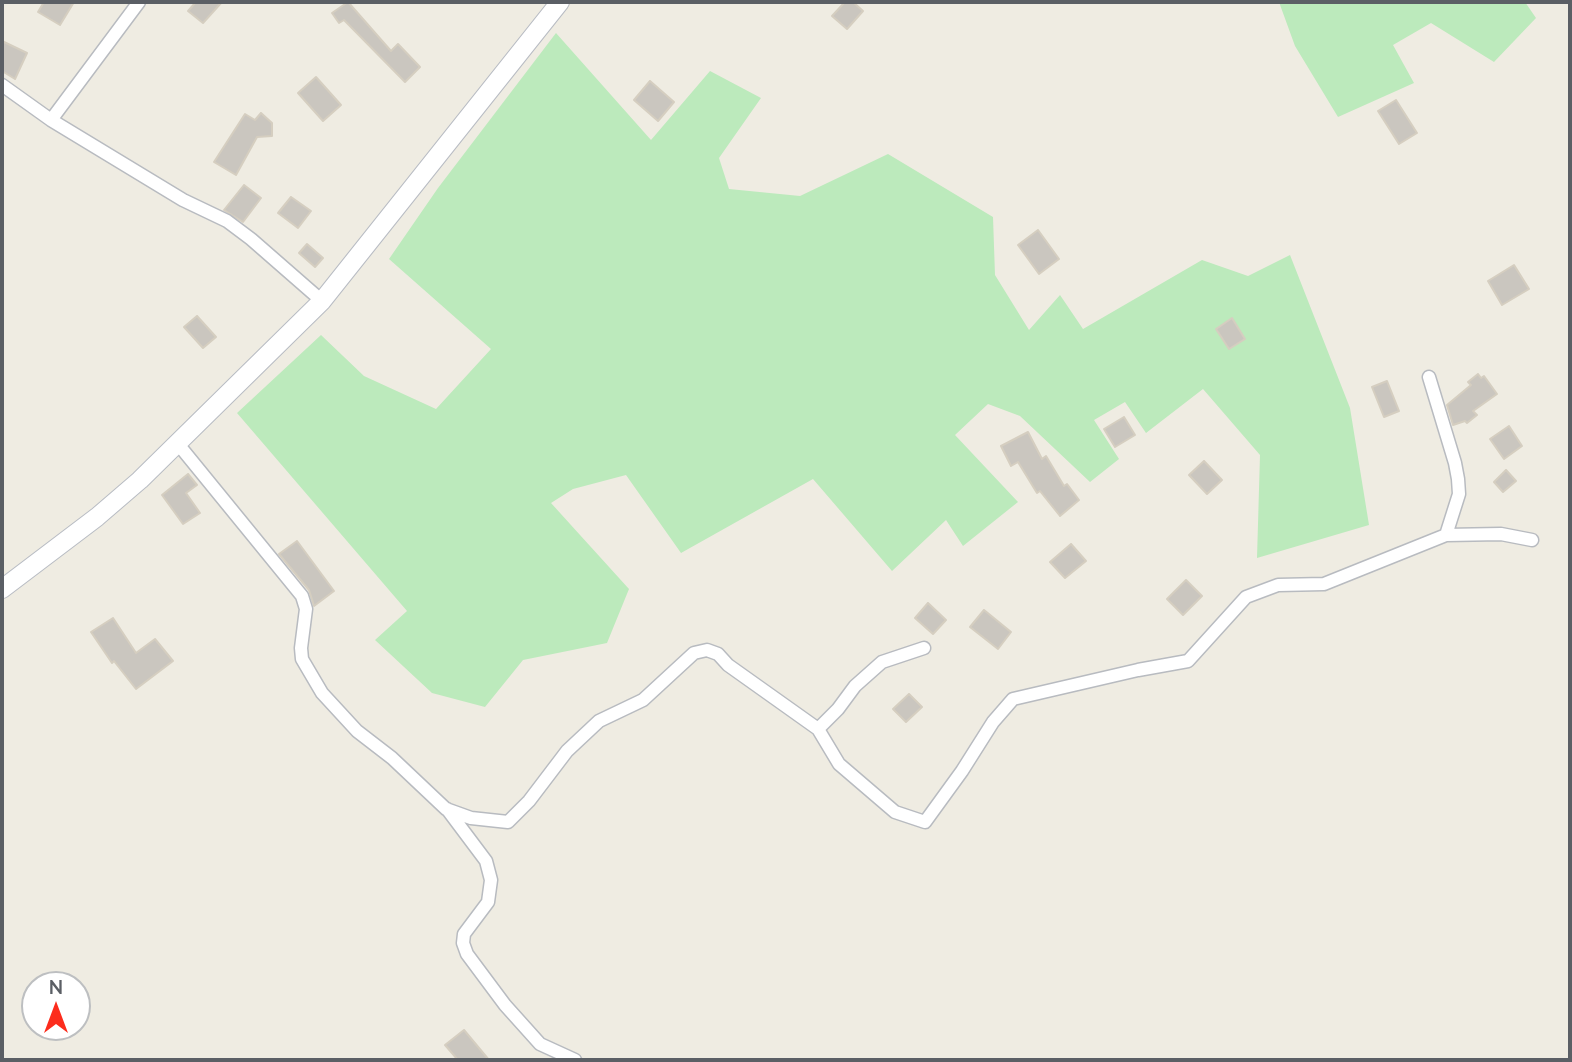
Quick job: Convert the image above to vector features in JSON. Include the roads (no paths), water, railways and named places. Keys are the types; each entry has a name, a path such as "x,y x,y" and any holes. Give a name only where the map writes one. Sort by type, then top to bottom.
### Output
{"main road":[{"path":"2,589 97,517 178,444 322,301 561,2"}],"street":[{"path":"51,120 139,2"},
{"path":"2,85 51,120 183,200 227,221 322,301"},
{"path":"1429,377 1455,463 1460,494 1446,535"},
{"path":"178,444 302,596 306,609 302,659 322,693 357,731 392,758 446,809 486,861 491,880 488,902 464,934 463,943 467,954 505,1005 540,1044 575,1060"},
{"path":"446,809 471,818 508,822 529,801 567,751 599,721 643,700 694,653 707,650 718,654 728,665 818,729 839,764 895,812 925,822 993,722 1013,699 1188,661 1246,597 1278,585 1324,584 1446,535 1501,534 1532,540"},
{"path":"818,729 838,709 855,686 882,662 924,648"}]}
